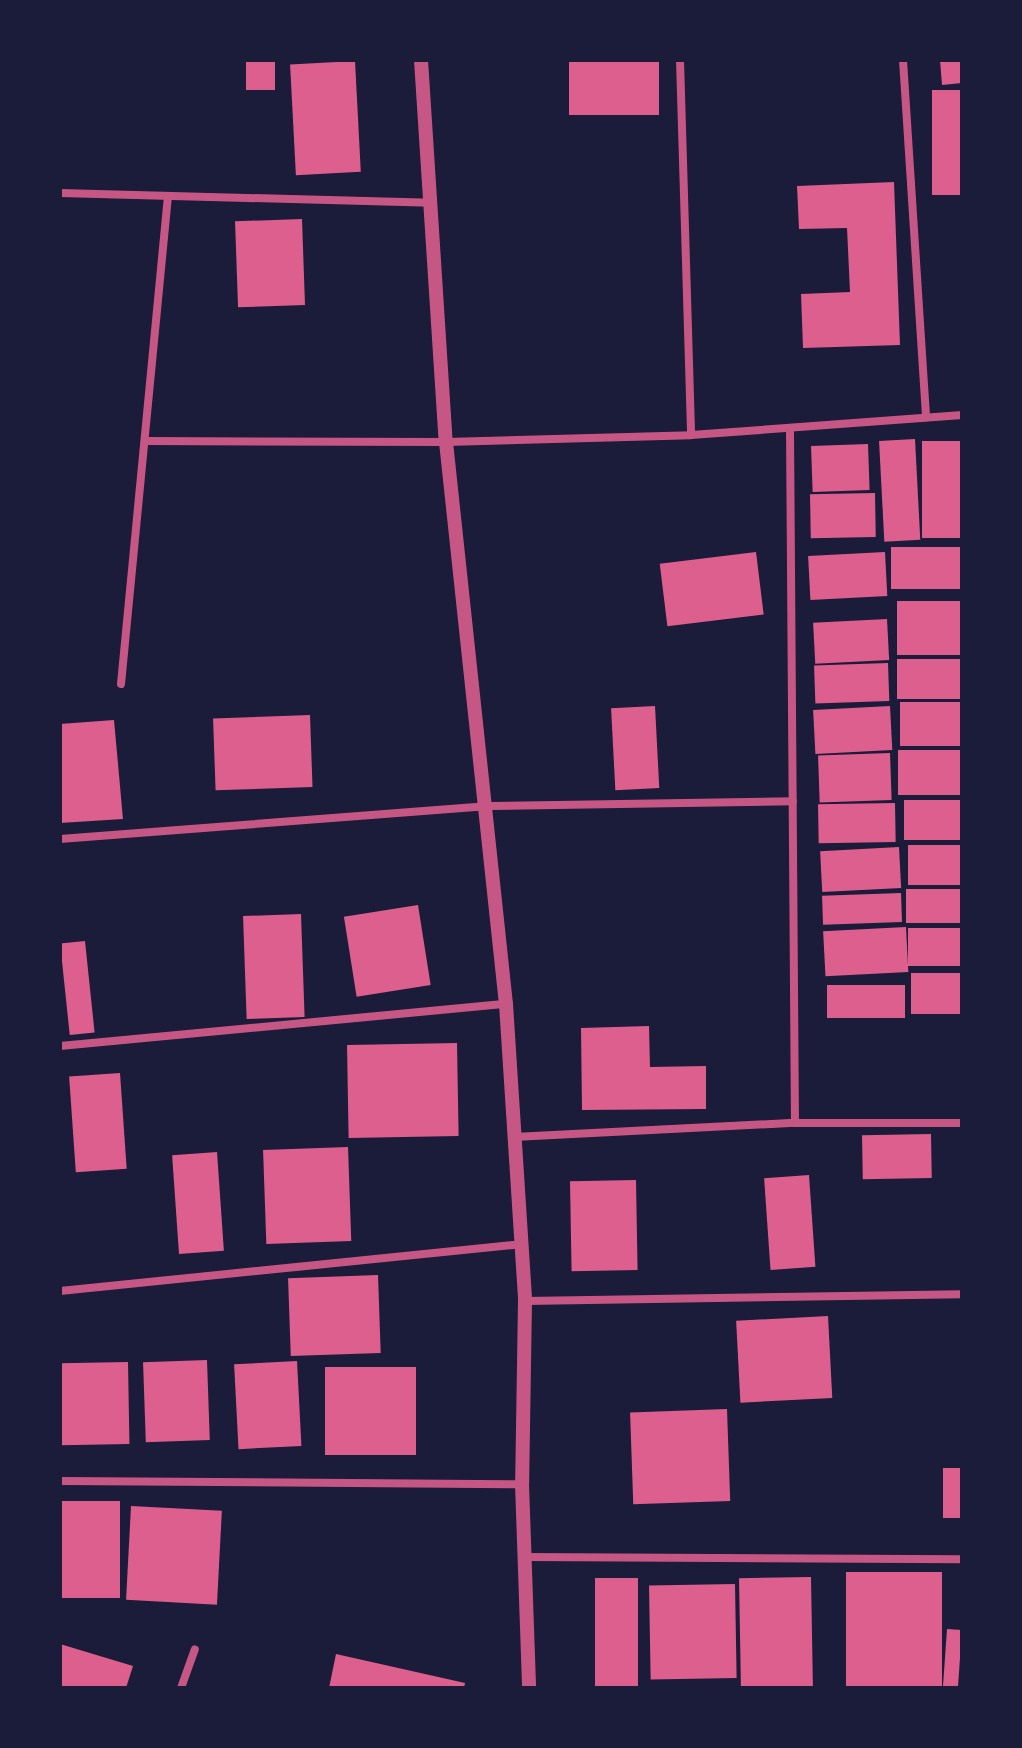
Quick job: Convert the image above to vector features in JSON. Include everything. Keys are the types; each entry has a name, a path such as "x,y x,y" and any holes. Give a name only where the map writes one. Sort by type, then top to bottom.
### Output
{"street":[{"path":"421,60 433,203 446,442 489,806 506,1004 525,1301 522,1484 529,1688"},
{"path":"680,60 691,435"},
{"path":"903,60 926,417"},
{"path":"60,193 433,203"},
{"path":"121,684 168,196"},
{"path":"145,441 446,442 691,435 962,415"},
{"path":"790,429 795,1123"},
{"path":"60,839 489,806 793,801"},
{"path":"60,1046 506,1004"},
{"path":"513,1138 795,1123 962,1123"},
{"path":"60,1291 519,1244"},
{"path":"525,1301 962,1294"},
{"path":"60,1481 522,1484"},
{"path":"524,1557 962,1559"},
{"path":"181,1688 195,1649"}],"building":[{"path":"246,60 275,60 275,90 246,90"},
{"path":"569,60 659,60 659,115 569,115"},
{"path":"940,60 962,60 962,83 942,85"},
{"path":"355,61 361,172 296,175 290,64"},
{"path":"932,90 962,90 962,195 932,195"},
{"path":"894,182 900,345 803,348 801,294 850,292 847,228 799,229 797,186"},
{"path":"302,219 305,305 238,307 235,221"},
{"path":"915,439 920,540 884,542 879,441"},
{"path":"922,441 962,441 962,538 922,538"},
{"path":"868,444 870,490 813,492 811,446"},
{"path":"875,493 876,537 811,538 810,494"},
{"path":"891,547 962,547 962,589 891,589"},
{"path":"756,552 764,615 667,626 660,564"},
{"path":"885,552 887,596 810,600 808,556"},
{"path":"897,601 962,601 962,655 897,655"},
{"path":"887,619 889,660 815,664 813,623"},
{"path":"897,659 962,659 962,699 897,699"},
{"path":"888,663 889,701 815,704 814,666"},
{"path":"900,702 962,702 962,746 900,746"},
{"path":"655,706 659,788 615,790 611,708"},
{"path":"890,706 892,750 815,754 813,710"},
{"path":"310,715 313,787 216,790 213,718"},
{"path":"114,720 123,819 60,823 60,724"},
{"path":"898,750 962,750 962,795 898,795"},
{"path":"890,753 892,800 820,802 818,756"},
{"path":"904,800 962,800 962,840 904,840"},
{"path":"895,803 896,842 819,843 818,804"},
{"path":"908,845 962,845 962,885 908,885"},
{"path":"899,847 901,888 822,892 820,851"},
{"path":"906,889 962,889 962,923 906,923"},
{"path":"901,893 902,922 823,925 822,896"},
{"path":"418,905 431,985 357,997 344,917"},
{"path":"301,914 305,1017 247,1019 243,916"},
{"path":"906,927 908,972 825,976 823,931"},
{"path":"908,928 962,928 962,966 908,966"},
{"path":"85,941 95,1032 70,1035 60,944"},
{"path":"911,973 962,973 962,1014 911,1014"},
{"path":"827,985 905,985 905,1018 827,1018"},
{"path":"649,1026 650,1067 706,1066 706,1109 582,1110 581,1028"},
{"path":"457,1043 459,1136 349,1138 347,1045"},
{"path":"120,1073 127,1169 76,1172 69,1077"},
{"path":"931,1134 932,1178 863,1179 862,1135"},
{"path":"348,1147 351,1241 266,1244 263,1150"},
{"path":"217,1152 224,1251 179,1254 172,1155"},
{"path":"809,1175 815,1267 771,1270 764,1178"},
{"path":"636,1180 638,1270 572,1271 570,1181"},
{"path":"378,1275 381,1353 291,1356 288,1278"},
{"path":"828,1316 832,1398 740,1403 736,1321"},
{"path":"207,1360 210,1440 146,1442 143,1362"},
{"path":"297,1361 301,1446 239,1449 234,1364"},
{"path":"128,1362 129,1444 61,1445 60,1363"},
{"path":"325,1367 416,1367 416,1455 325,1455"},
{"path":"727,1409 730,1501 633,1504 630,1412"},
{"path":"943,1468 962,1468 962,1518 943,1518"},
{"path":"60,1501 120,1501 120,1598 60,1598"},
{"path":"131,1506 222,1511 217,1605 126,1600"},
{"path":"846,1572 942,1572 942,1688 846,1688"},
{"path":"811,1577 813,1687 741,1688 739,1578"},
{"path":"595,1578 638,1578 638,1686 595,1686"},
{"path":"735,1584 737,1678 651,1679 649,1586"},
{"path":"947,1629 962,1630 958,1688 943,1688"},
{"path":"60,1644 133,1666 126,1688 60,1688"},
{"path":"336,1654 465,1683 464,1688 329,1688"}]}
